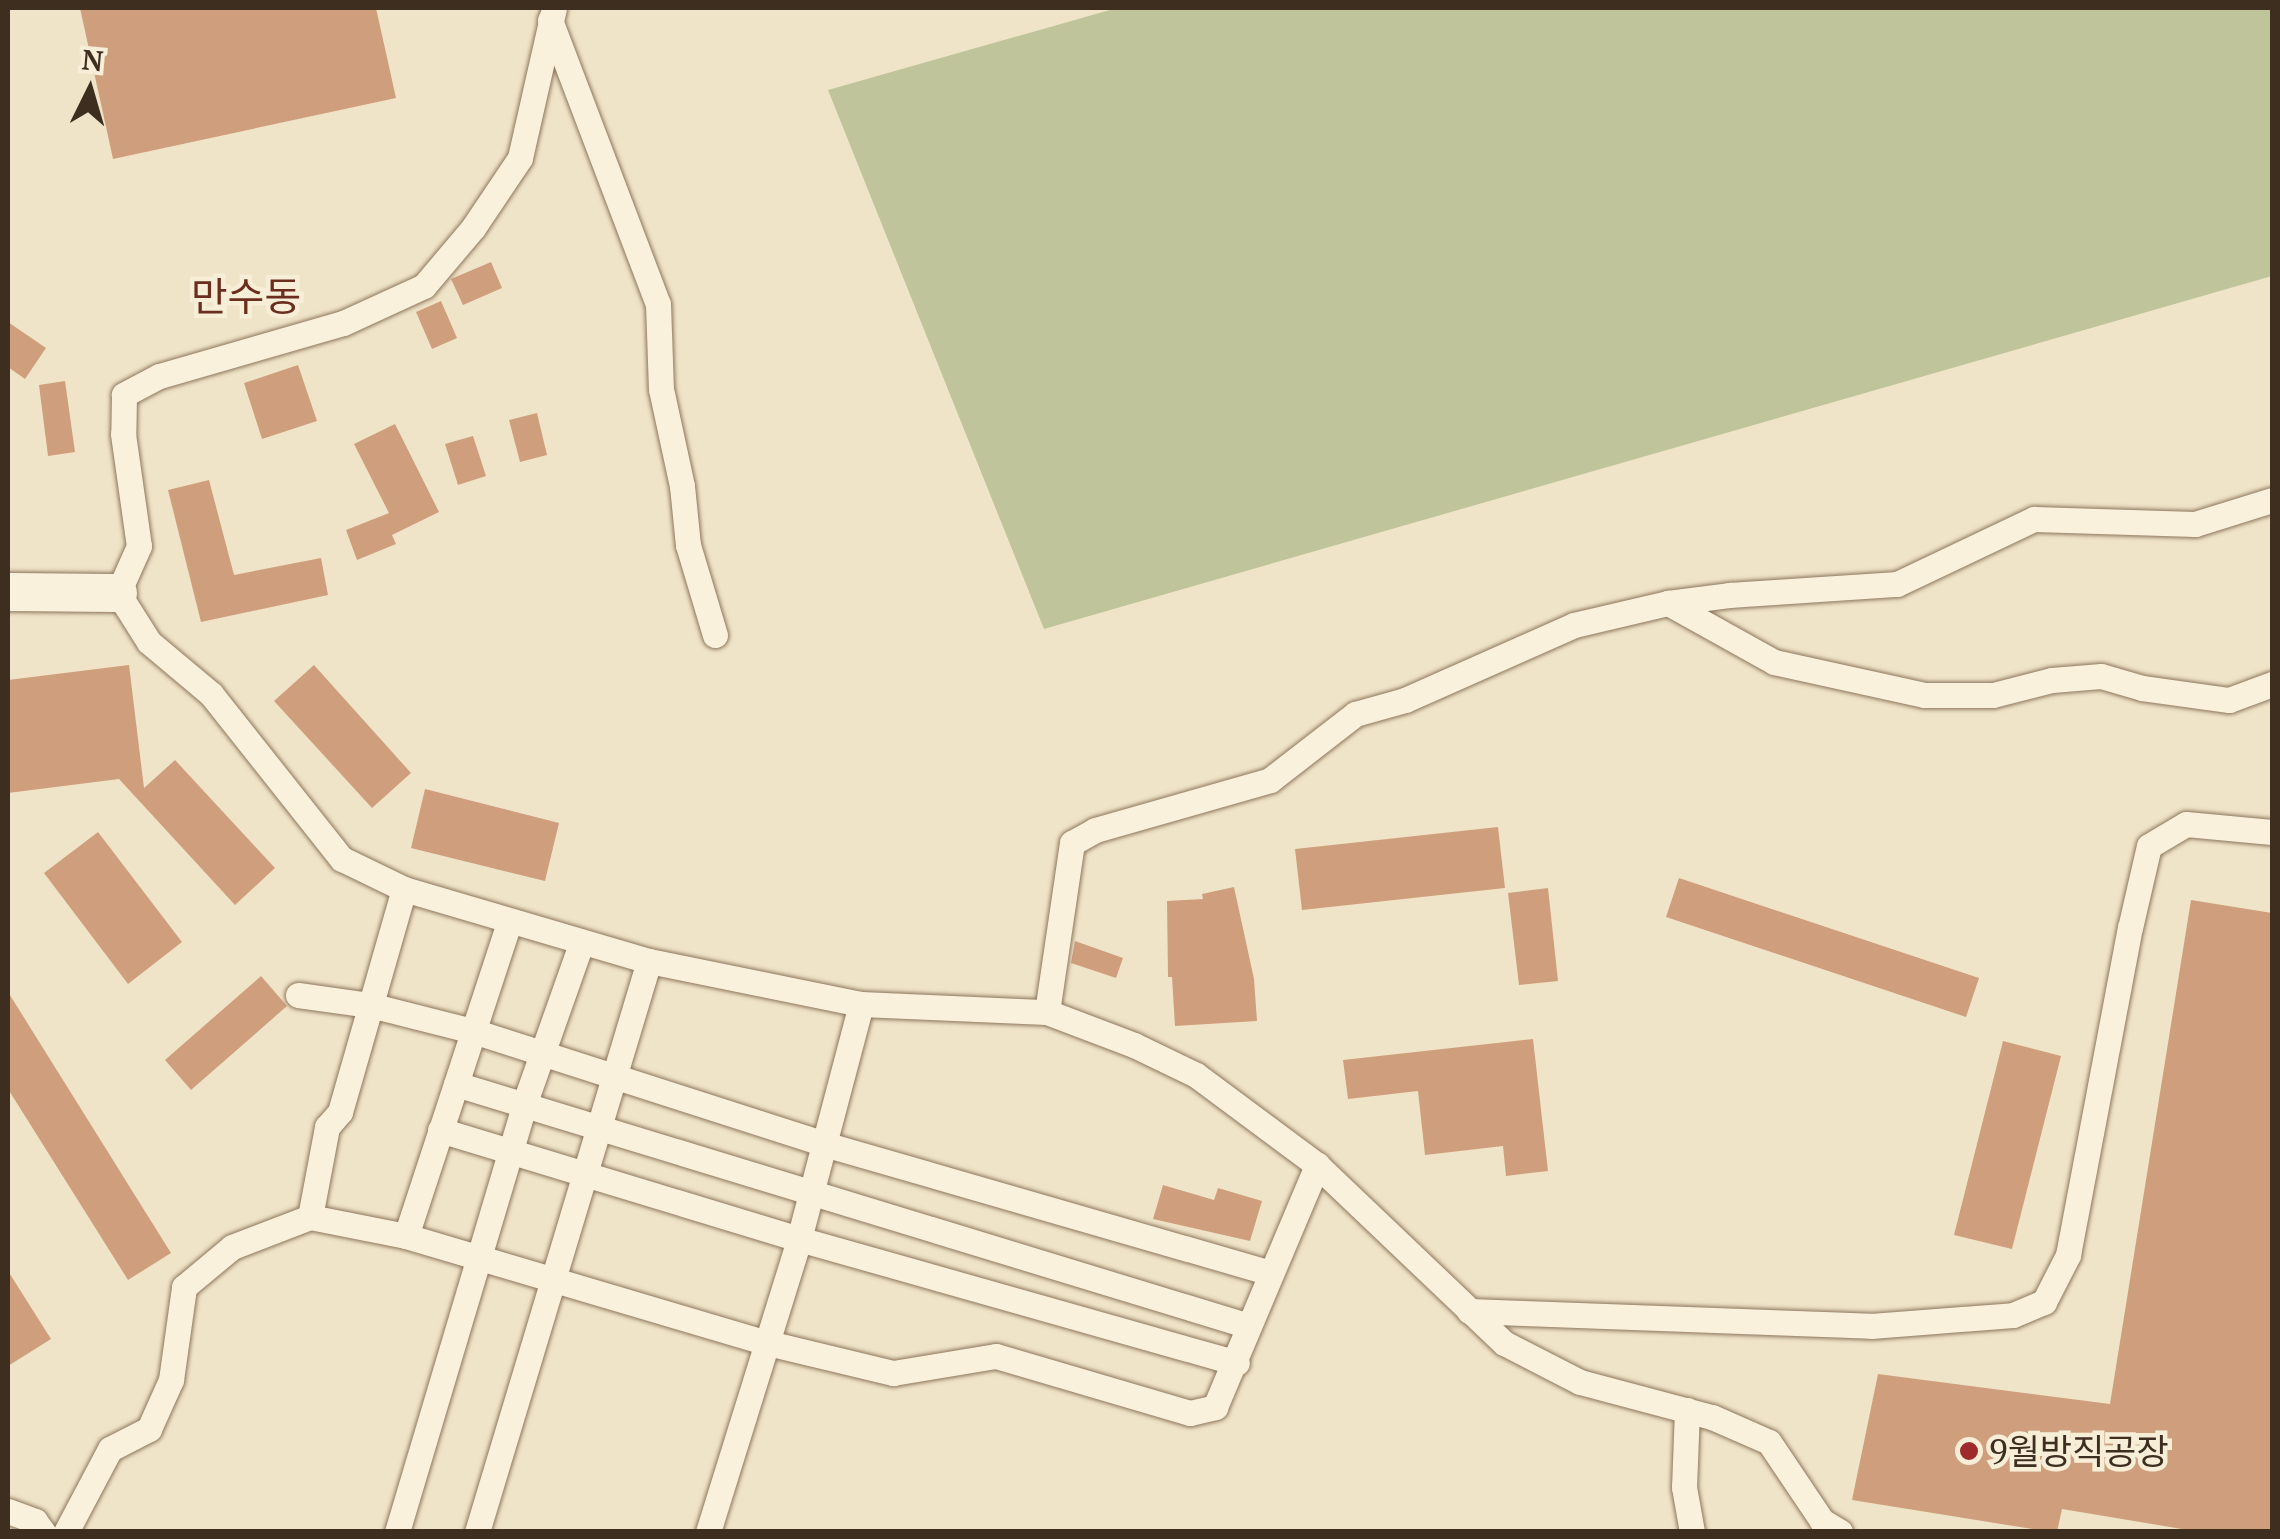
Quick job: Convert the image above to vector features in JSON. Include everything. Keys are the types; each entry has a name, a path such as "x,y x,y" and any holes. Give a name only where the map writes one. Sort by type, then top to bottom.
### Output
{"street":[{"path":"118,593 139,546 124,434 124,396 160,376 343,323 424,286 474,228 520,158 552,14"},
{"path":"552,14 658,304 660,388 682,486 688,545 715,635"},
{"path":"1047,1012 1072,843 1095,830 1270,780 1354,714 1405,700 1574,625 1668,603 1730,594 1897,584 2034,519 2195,524 2272,500"},
{"path":"8,592 118,593"},
{"path":"118,593 148,642 210,694 342,860 404,889 649,962 861,1004 1047,1012 1134,1045 1196,1075 1317,1165 1504,1343 1580,1382 1687,1410 1769,1442 1822,1521 1840,1532"},
{"path":"1668,603 1774,662 1924,695 1993,695 2052,680 2101,676 2142,688 2228,700 2272,684"},
{"path":"1469,1311 1871,1326 2014,1315 2044,1302 2068,1255 2149,846 2186,824 2272,832"},
{"path":"310,1218 327,1128 340,1112 404,889"},
{"path":"406,1236 509,922"},
{"path":"397,1532 525,1102 581,944"},
{"path":"477,1532 551,1281 618,1076 649,962"},
{"path":"298,994 370,1005 473,1031 824,1144 1270,1274"},
{"path":"708,1532 799,1239 861,1004"},
{"path":"456,1084 1249,1326"},
{"path":"440,1130 799,1239 1237,1363"},
{"path":"66,1532 110,1449 149,1429 171,1380 184,1287 232,1247 310,1218 406,1236 768,1343 893,1373 996,1356 1190,1413 1215,1408 1317,1165"},
{"path":"1687,1410 1684,1488 1692,1532"},
{"path":"8,1511 35,1522 44,1532"}],"green space":[{"path":"1117,8 2272,8 2272,276 1044,629 828,90"}],"building":[{"path":"80,8 376,8 396,98 113,159"},
{"path":"491,262 502,288 463,305 451,279"},
{"path":"441,301 457,338 432,349 416,312"},
{"path":"8,322 46,348 25,379 8,367"},
{"path":"298,365 317,421 262,439 244,383"},
{"path":"65,381 75,452 48,456 39,385"},
{"path":"537,413 547,455 520,462 509,420"},
{"path":"395,424 439,512 392,535 396,544 357,560 346,530 389,513 354,444"},
{"path":"473,436 486,476 458,485 445,444"},
{"path":"209,480 234,575 321,558 328,595 201,622 168,490"},
{"path":"129,665 144,788 175,760 275,868 235,905 119,779 8,793 8,680"},
{"path":"314,665 411,773 372,808 274,701"},
{"path":"425,789 559,823 545,881 411,848"},
{"path":"1498,827 1505,888 1302,910 1295,849"},
{"path":"98,832 182,942 128,984 44,873"},
{"path":"1679,878 1979,978 1966,1017 1666,917"},
{"path":"1234,887 1254,979 1257,1021 1175,1026 1172,977 1168,977 1167,901 1203,899 1202,894"},
{"path":"1548,888 1558,981 1519,985 1508,893"},
{"path":"2191,900 2272,913 2272,1532 2200,1532 2062,1509 2057,1532 2051,1532 1852,1500 1878,1374 2110,1404"},
{"path":"1075,941 1123,958 1116,978 1071,963"},
{"path":"261,976 287,1006 191,1090 165,1060"},
{"path":"8,992 171,1253 128,1280 8,1089"},
{"path":"1533,1039 1548,1171 1506,1176 1503,1146 1425,1155 1418,1091 1348,1099 1343,1060"},
{"path":"2003,1041 2061,1056 2012,1249 1954,1235"},
{"path":"1163,1185 1214,1200 1218,1188 1262,1201 1250,1241 1153,1219"},
{"path":"8,1271 51,1339 8,1366"}],"place":[{"name":"9월방직공장","path":"1969,1451"}],"district":[{"name":"만수동","path":"246,296"}]}
